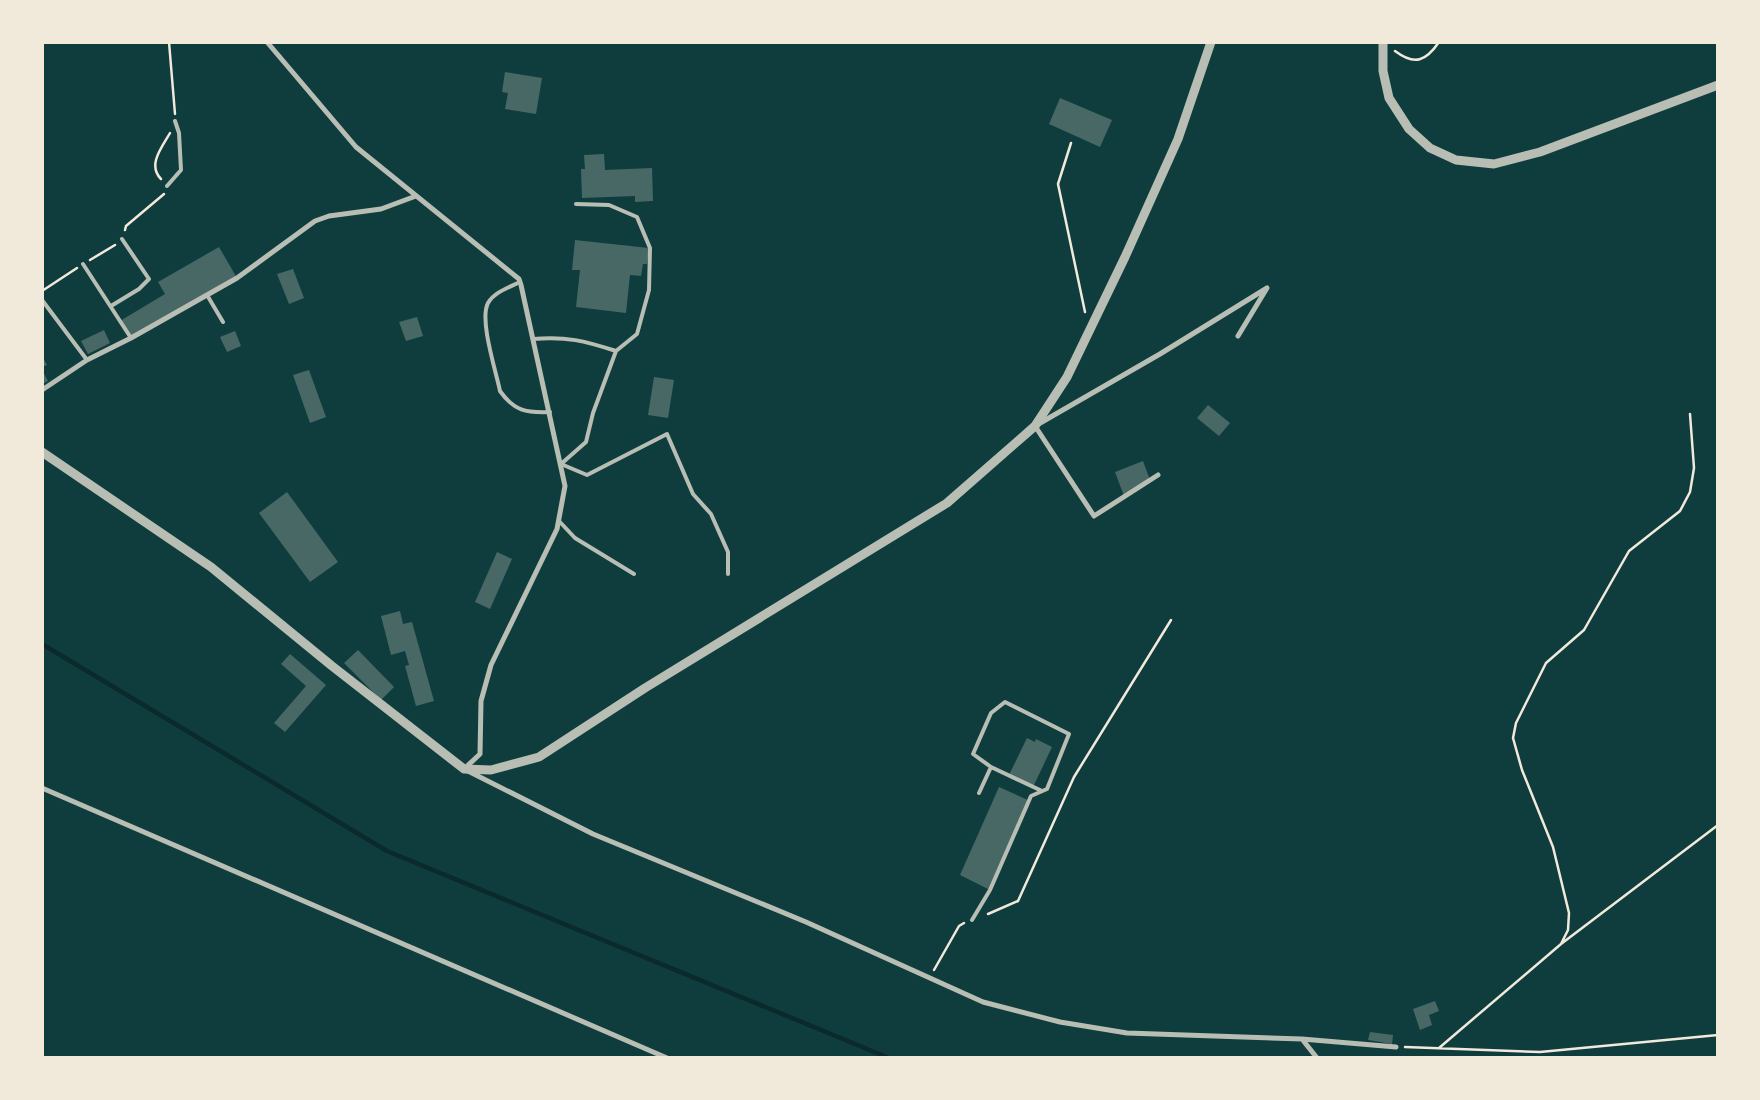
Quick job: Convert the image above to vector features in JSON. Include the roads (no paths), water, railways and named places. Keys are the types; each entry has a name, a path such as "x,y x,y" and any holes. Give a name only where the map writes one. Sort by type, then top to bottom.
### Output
{"street":[{"path":"267,42 356,147 520,282 565,486 557,529 491,665 481,701 480,754 464,769"},
{"path":"1035,426 1067,377 1178,140 1211,42"},
{"path":"1383,43 1383,71 1389,98 1409,129 1430,148 1456,160 1494,164 1540,152 1718,85"},
{"path":"42,390 86,360 131,338 237,278 315,221 329,216 381,209 416,196"},
{"path":"464,769 491,770 539,757 654,683 948,503 1035,426 1160,354 1267,288 1238,336"},
{"path":"1035,426 1094,516 1158,475"},
{"path":"42,452 211,567 332,666 464,769 593,834 806,922 983,1002 1060,1022 1127,1033 1302,1039 1396,1047"},
{"path":"42,788 667,1058"},
{"path":"1302,1039 1317,1058"}],"lane":[{"path":"167,186 181,170 180,134 175,121"},
{"path":"576,204 609,205 637,217 650,248 649,290 637,334 616,352 593,413 586,442 561,464 587,475 667,434 693,494 711,514 728,552 728,574"},
{"path":"111,306 139,289 148,279 122,238"},
{"path":"83,264 131,338"},
{"path":"520,282 497,293 488,303 484,318 500,391 506,399 519,409 530,413 550,412"},
{"path":"207,295 223,322"},
{"path":"42,300 86,360"},
{"path":"534,339 556,337 580,339 616,352"},
{"path":"559,521 575,538 634,574"},
{"path":"972,920 990,890 1032,796 1048,789 1069,734 1005,702 991,713 973,754 991,766 1042,791"},
{"path":"980,794 991,766"}],"waterway":[{"path":"42,644 387,851 889,1058"}]}
